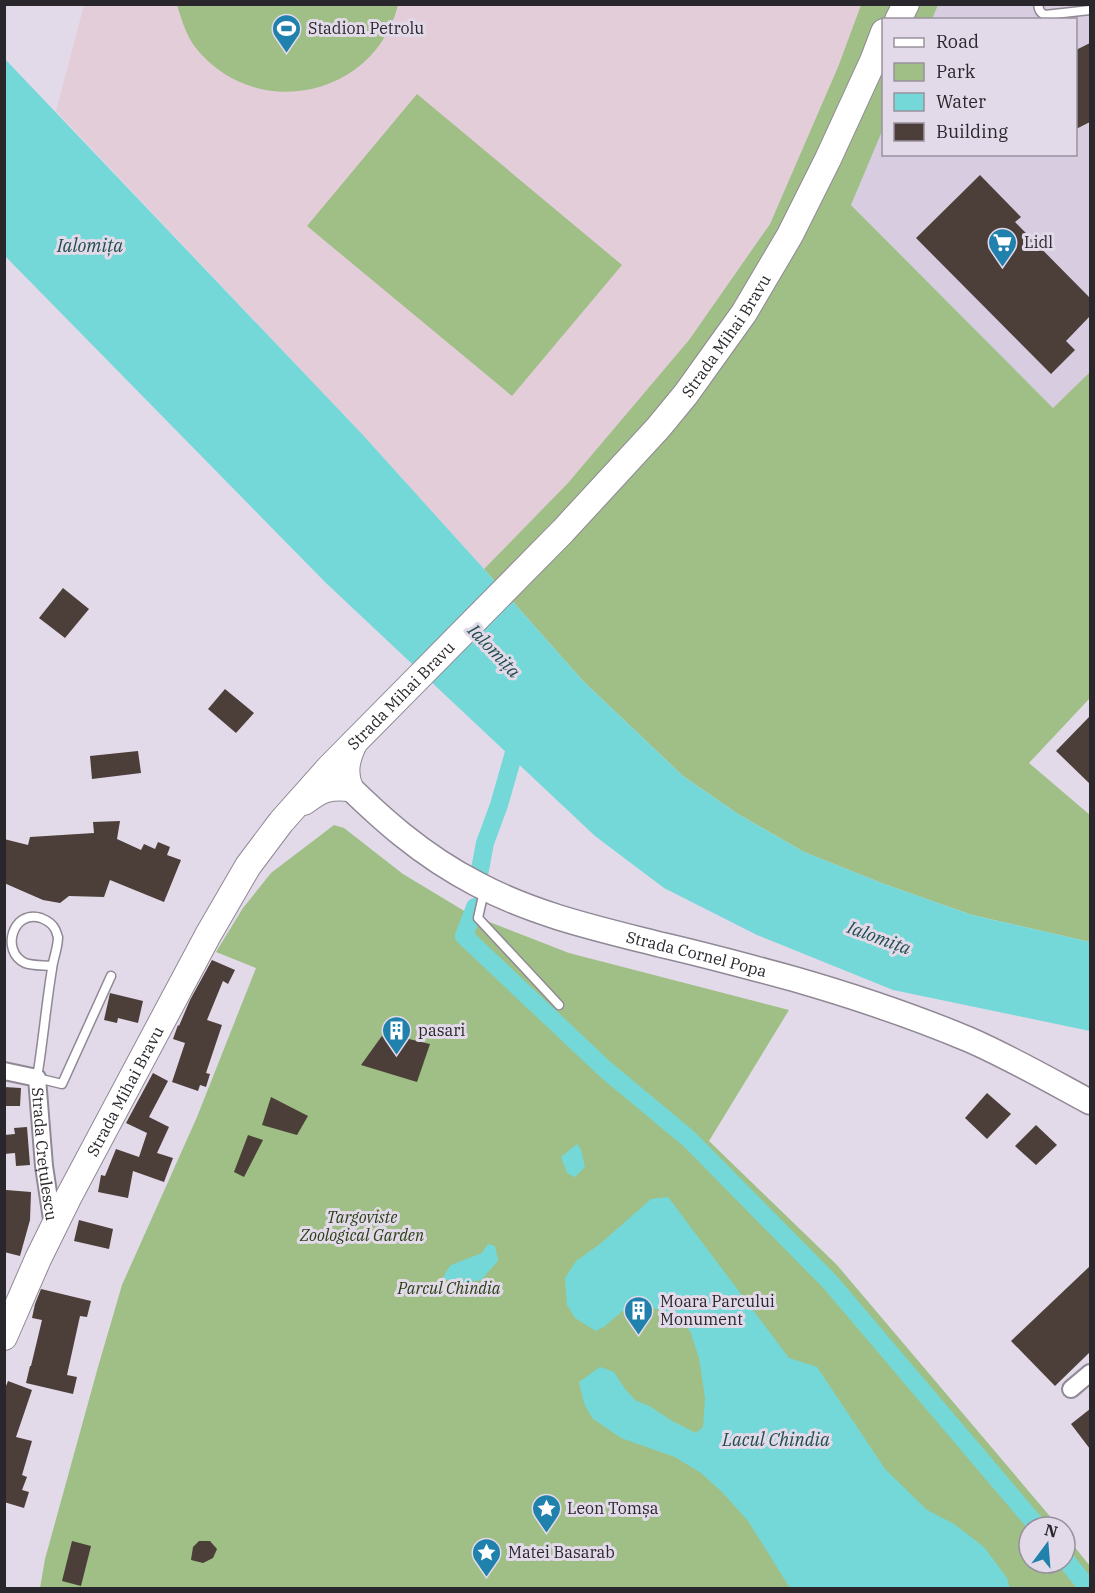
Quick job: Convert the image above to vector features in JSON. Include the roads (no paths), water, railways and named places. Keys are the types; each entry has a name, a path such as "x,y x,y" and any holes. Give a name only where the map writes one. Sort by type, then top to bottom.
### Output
{"main road":[{"path":"899,18 906,4"},
{"name":"Strada Mihai Bravu","path":"4,1337 53,1227 207,934 248,866 287,815 355,740 562,531 658,428 714,356 768,274 807,202 878,54 882,39"},
{"path":"287,815 324,789 350,788 346,773 347,763 355,740"},
{"name":"Strada Cornel Popa","path":"329,768 407,840 445,866 485,888 564,919 795,980 920,1020 1021,1065 1090,1102"}],"street":[{"name":"Strada Crețulescu","path":"4,1071 37,1078 44,1166 53,1227"},
{"path":"1071,1389 1090,1373"}],"lane":[{"path":"1038,4 1041,14 1045,15 1090,10"},
{"path":"485,888 478,918 559,1005"},
{"path":"37,1078 58,936 54,927 37,916 27,917 18,922 9,940 11,950 17,958 26,964 52,966"},
{"name":"Strada Crețulescu","path":"37,1078 62,1084 111,976"}],"water":[{"name":"Ialomița","path":"4,58 362,434 583,681 683,776 738,814 804,852 884,884 972,915 1090,942 1090,1031 893,990 757,935 664,888 595,836 326,583 5,256"},
{"path":"577,1144 581,1150 585,1167 575,1177 567,1173 561,1157"},
{"name":"Lacul Chindia","path":"668,1197 789,1358 817,1367 885,1469 927,1510 954,1524 984,1547 1007,1578 1010,1588 790,1588 748,1521 701,1473 675,1457 621,1438 592,1418 584,1403 579,1382 600,1367 614,1372 635,1400 696,1433 703,1427 705,1398 699,1358 690,1331 672,1315 648,1306 625,1309 596,1331 575,1318 567,1305 565,1278 576,1261 600,1244 651,1199"},
{"path":"488,1244 495,1246 498,1261 481,1280 456,1284 443,1278 451,1265 482,1253"}],"waterway":[{"path":"479,875 485,843 499,805 519,735"},
{"path":"475,907 464,936 606,1070 689,1139 830,1282 1028,1515"},
{"path":"1077,1574 1088,1588"}],"place":[{"name":"Stadion Petrolu","path":"287,54"},
{"name":"Lidl","path":"1003,268"},
{"name":"pasari","path":"397,1056"},
{"name":"Moara Parcului Monument","path":"639,1336"},
{"name":"Leon Tomșa","path":"546,1534"},
{"name":"Matei Basarab","path":"487,1578"}],"park label":[{"name":"Targoviste Zoological Garden","path":"362,1226"},
{"name":"Parcul Chindia","path":"449,1288"}]}
